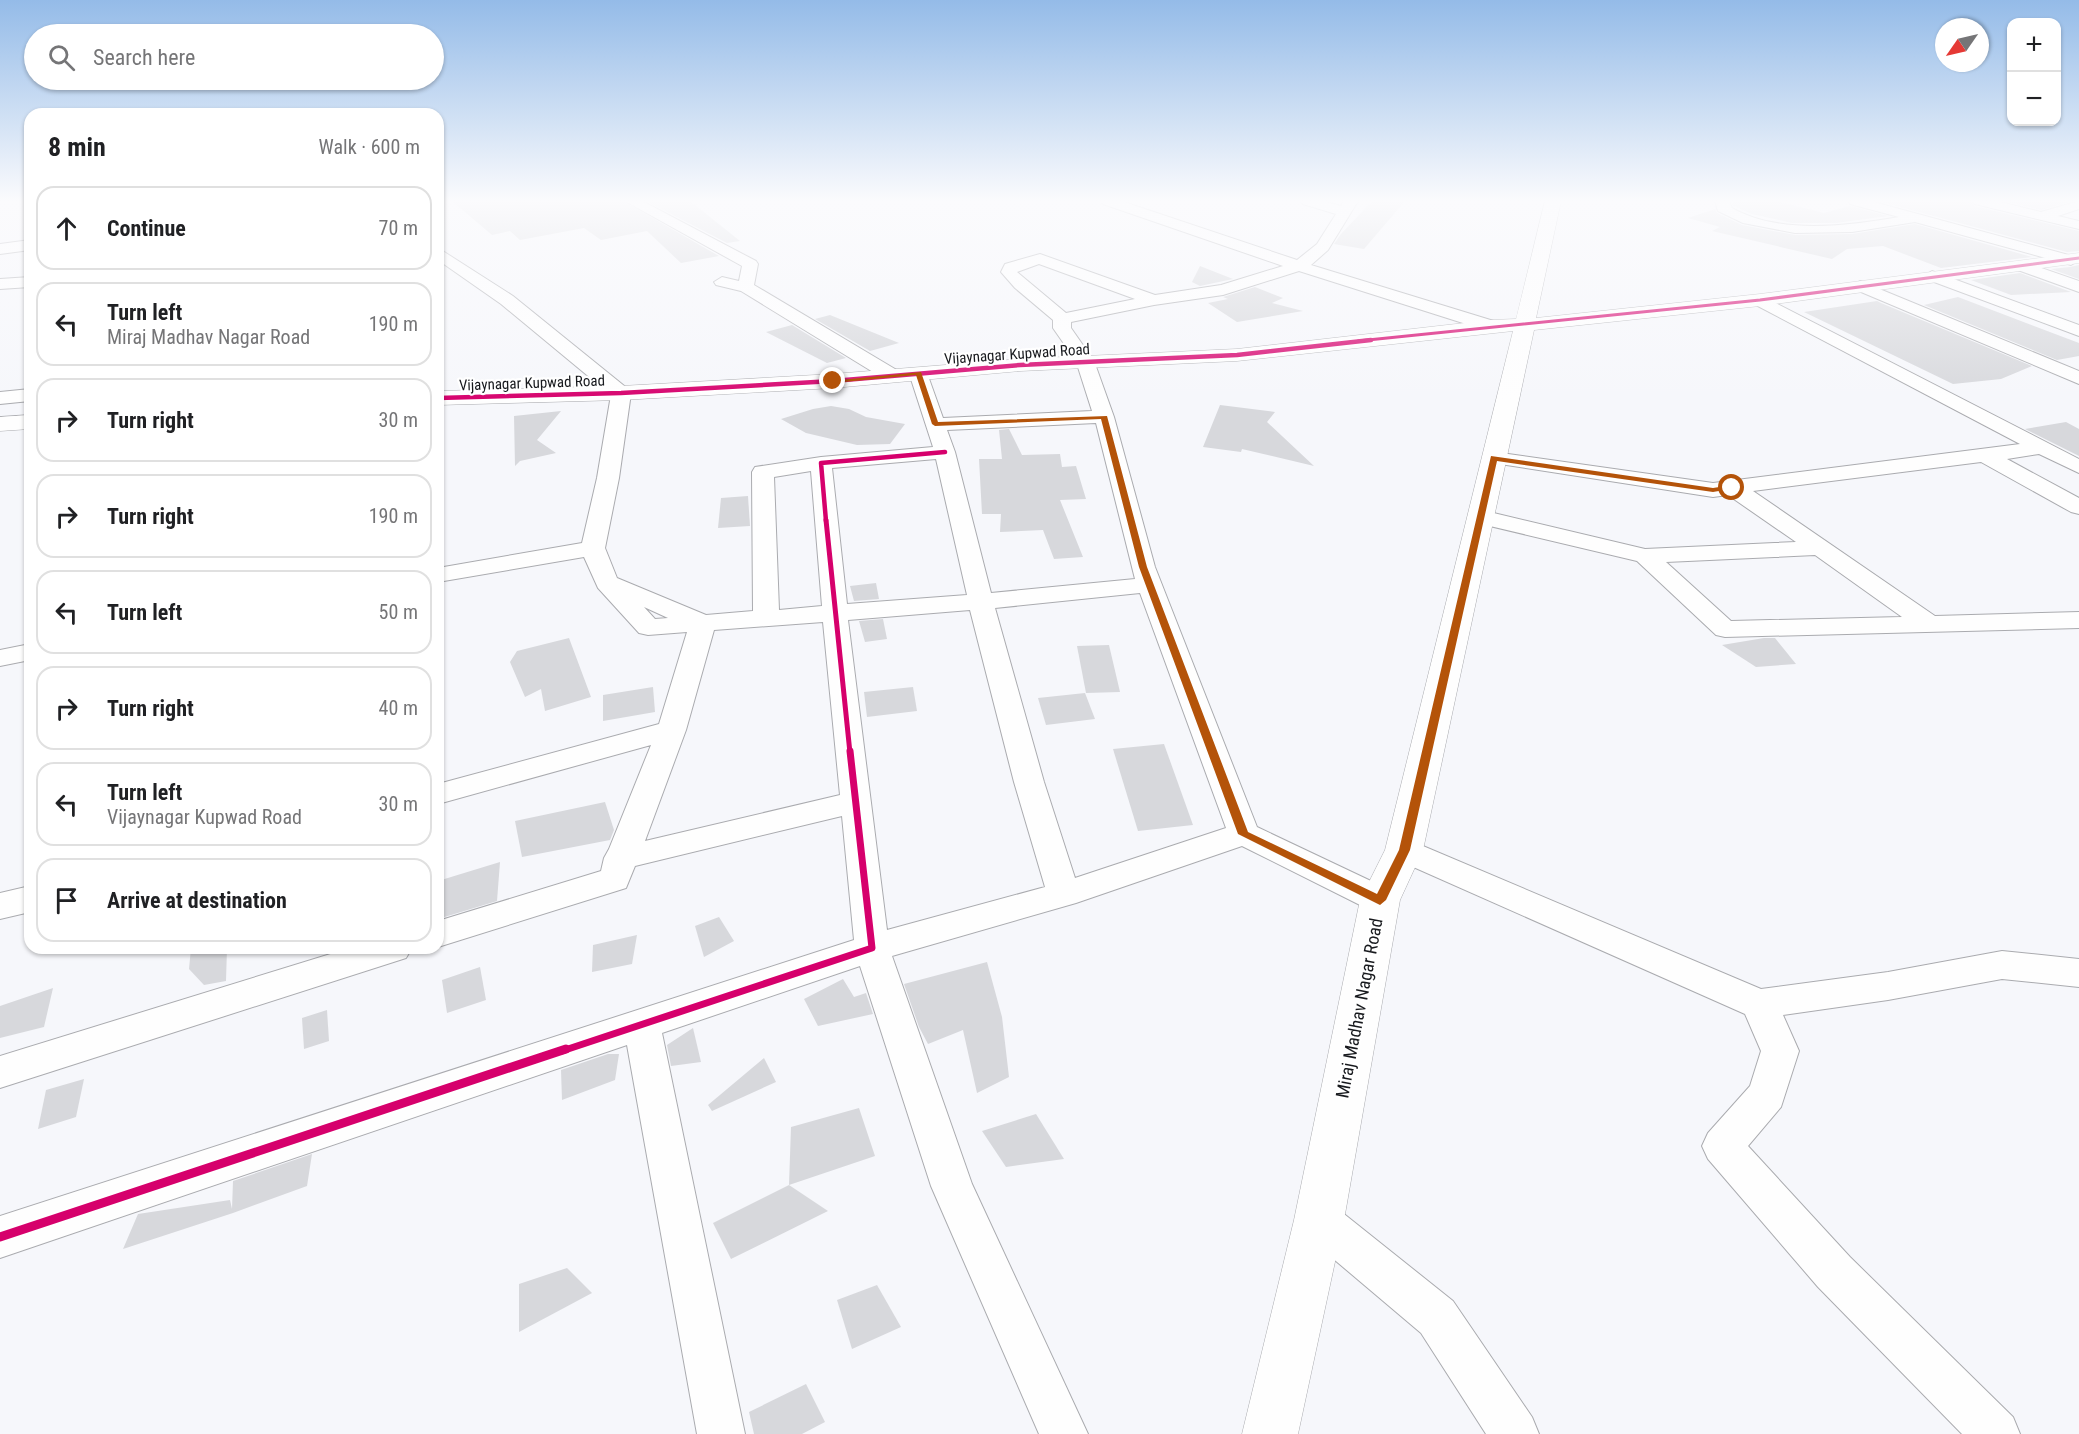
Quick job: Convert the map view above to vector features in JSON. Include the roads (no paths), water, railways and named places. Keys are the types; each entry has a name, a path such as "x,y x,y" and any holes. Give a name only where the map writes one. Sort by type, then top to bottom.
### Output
{"street":[{"path":"460,268 507,300 621,393 608,478 593,548 607,583 703,623 981,602 1150,585"},
{"path":"746,287 749,268"},
{"path":"1011,268 1009,272 1016,282 1044,301 1062,319 1062,328 1085,362 1104,417 1150,585 1244,834 1380,900"},
{"path":"1065,268 1154,300"},
{"path":"1062,319 1154,300 1223,290 1293,268"},
{"path":"1306,268 1508,325"},
{"name":"Miraj Madhav Nagar Road","path":"1270,1434 1319,1220 1380,900 1404,850 1494,458 1508,325 1529,268"},
{"name":"Vijaynagar Kupwad Road","path":"444,398 621,393 1085,362 1237,355 1760,300 1932,276 2012,268"},
{"path":"2024,268 2079,287"},
{"path":"1932,276 2079,331"},
{"path":"0,284 24,282"},
{"path":"722,282 746,287 906,374 935,424 945,452 981,602 1029,782 1064,894"},
{"path":"1860,286 2079,378"},
{"path":"1760,300 2079,467"},
{"path":"0,398 24,396"},
{"path":"935,424 1104,417"},
{"path":"0,424 24,422"},
{"path":"1494,458 1713,490 2042,447"},
{"path":"766,618 763,472 821,463 945,452"},
{"path":"1984,455 2079,507"},
{"path":"821,463 835,614 872,948 952,1186 1064,1434"},
{"path":"1732,488 1931,626"},
{"path":"1481,516 1645,556 1819,548"},
{"path":"444,574 593,548"},
{"path":"1645,556 1725,629 1931,626 2079,620"},
{"path":"444,932 614,879 620,858 672,730 703,623"},
{"path":"0,658 24,653"},
{"path":"444,792 672,730"},
{"path":"620,858 857,802"},
{"path":"0,1237 872,948 1064,894 1244,834"},
{"path":"1404,850 1759,1004 1888,986 2001,965 2079,973"},
{"path":"0,906 24,900"},
{"path":"0,1072 375,954"},
{"path":"1759,1004 1780,1051 1767,1095 1722,1146 1834,1272 1996,1434"},
{"path":"642,1025 721,1434"},
{"path":"1319,1220 1437,1317 1515,1434"}]}
